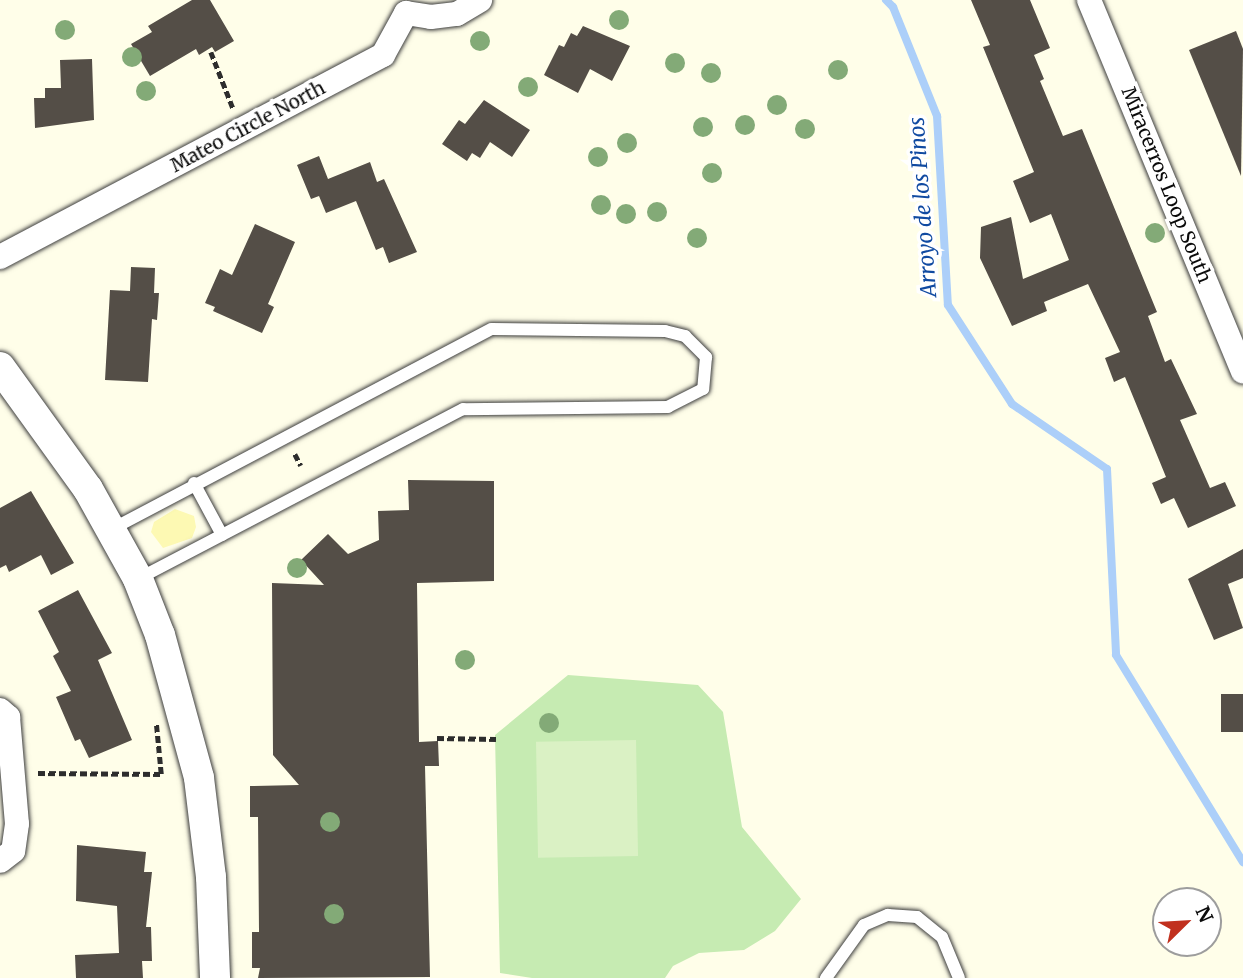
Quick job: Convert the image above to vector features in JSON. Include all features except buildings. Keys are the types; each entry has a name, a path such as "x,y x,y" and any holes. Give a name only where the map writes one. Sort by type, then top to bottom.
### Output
{"street":[{"name":"Mateo Circle North","path":"0,257 383,55 408,6 431,18 457,13 480,0"},
{"name":"Miracerros Loop South","path":"1089,0 1243,371"},
{"path":"0,367 58,441 112,530 138,579 178,688 199,778 211,877 215,978"},
{"path":"0,710 8,717 17,824 13,850 0,861"}],"lane":[{"path":"112,530 194,483 492,329 665,331 685,336 706,357 703,389 668,407 463,409 138,579"},
{"path":"194,483 222,535"},
{"path":"826,978 864,925 888,915 917,917 942,937 959,978"}],"path":[{"path":"211,52 235,111"},
{"path":"292,449 301,466"},
{"path":"157,710 166,744"},
{"path":"12,768 43,774 161,774 153,724 160,721"},
{"path":"437,737 495,739"}],"green space":[{"path":"568,675 698,685 723,712 742,827 801,899 775,931 744,950 699,953 673,966 665,978 532,978 500,973 495,735"},
{"path":"636,740 638,856 538,858 536,742"}],"sand":[{"path":"175,509 194,516 196,527 192,538 163,548 151,532 154,522"}],"waterway":[{"name":"Arroyo de los Pinos","path":"886,0 893,7 937,116 948,305 1012,404 1107,469 1116,655 1243,862"}]}
